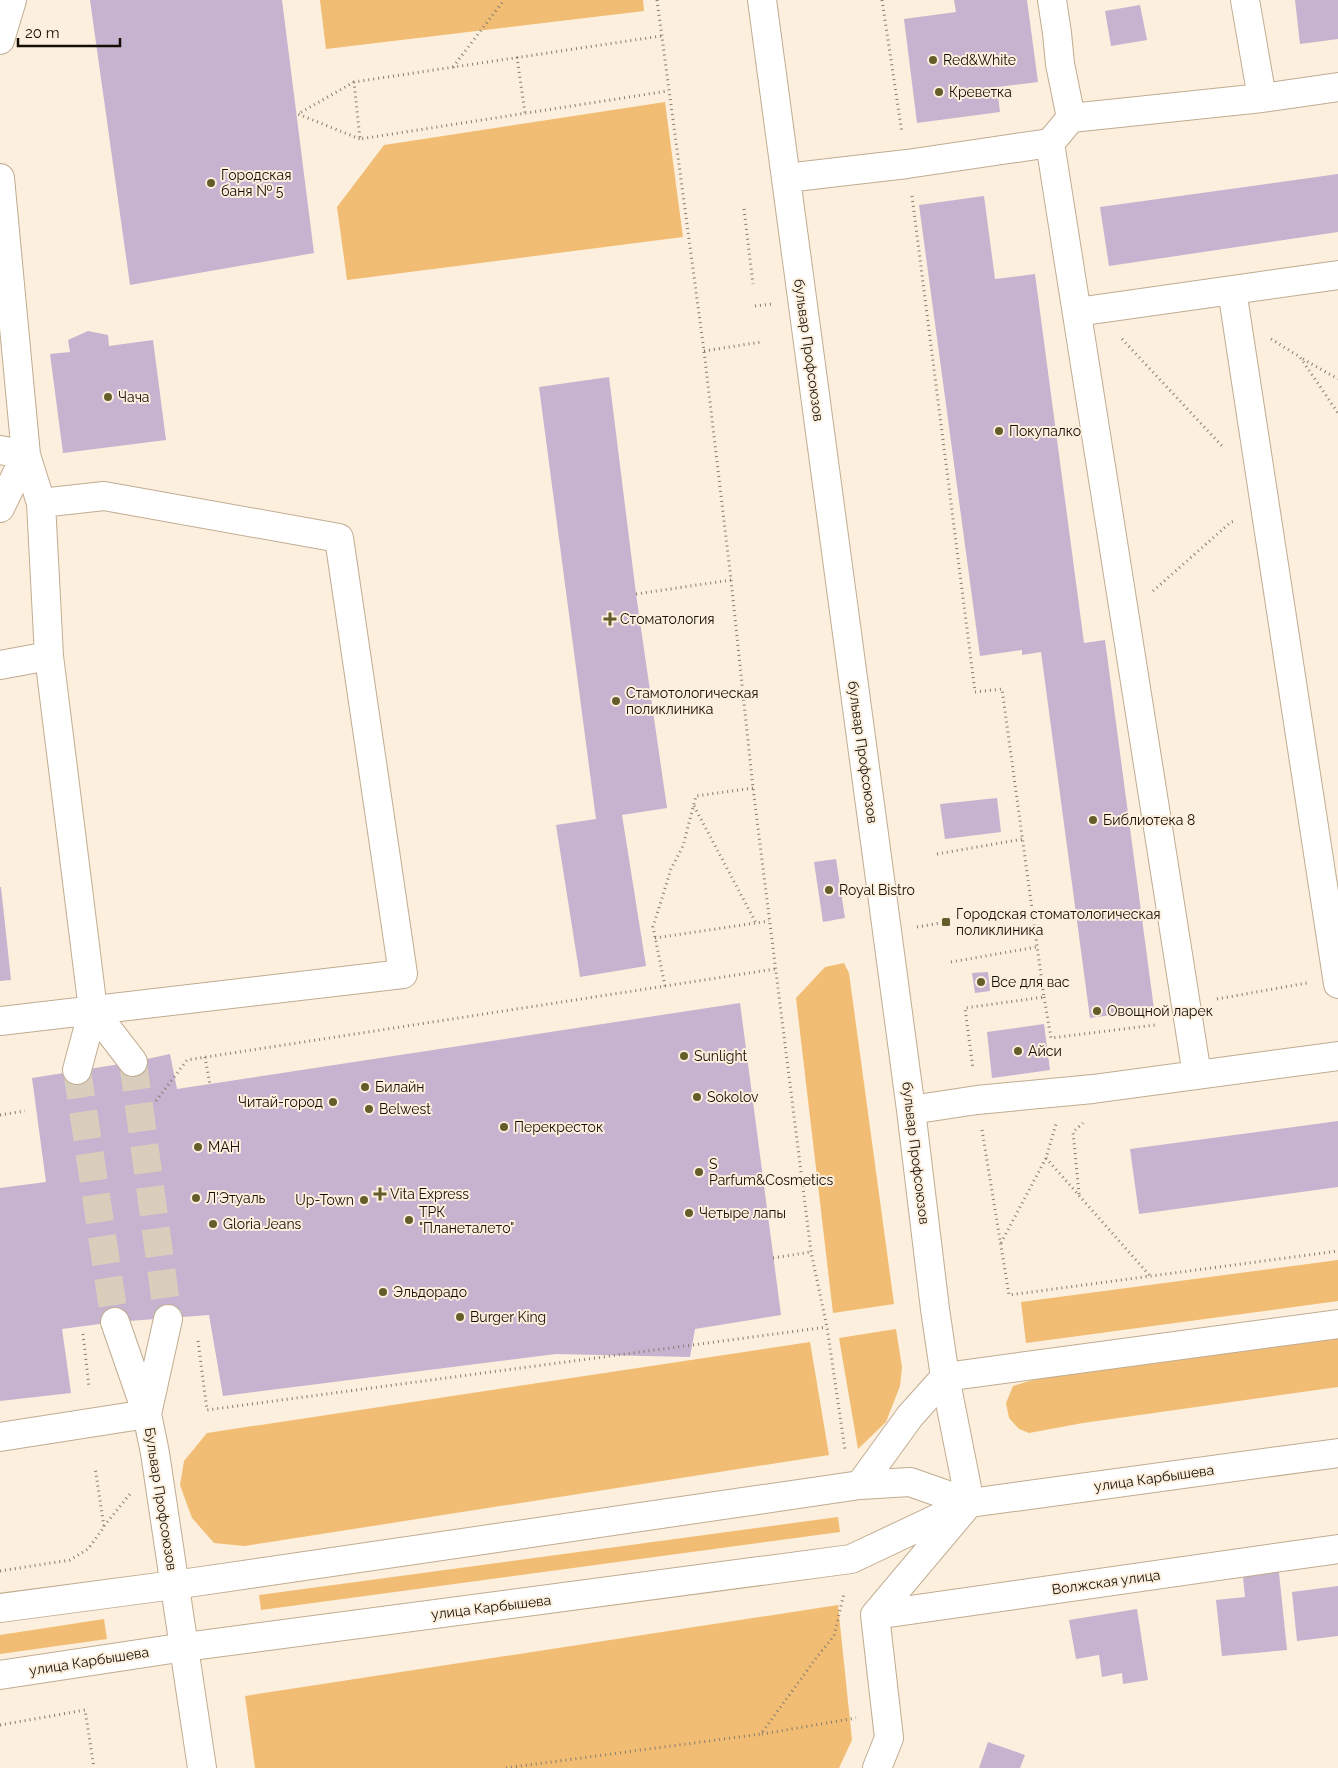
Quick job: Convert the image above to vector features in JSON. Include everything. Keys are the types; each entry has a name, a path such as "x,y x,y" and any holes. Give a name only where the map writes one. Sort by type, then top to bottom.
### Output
{"street":[{"path":"0,40 12,0"},
{"name":"бульвар Профсоюзов","path":"762,0 911,1110 935,1308 945,1377 970,1502"},
{"path":"1052,0 1060,64 1071,118"},
{"path":"1245,0 1262,98"},
{"path":"786,178 907,164 1050,143 1071,118 1262,98 1338,87"},
{"path":"1050,143 1085,310 1124,616 1196,1075"},
{"path":"0,178 26,455 41,503 49,656 93,1010 77,1070"},
{"path":"1085,310 1338,276"},
{"path":"1232,290 1338,981"},
{"path":"0,450 26,455"},
{"path":"0,508 26,455"},
{"path":"0,1022 403,974 339,538 104,496 41,503"},
{"path":"0,665 49,656"},
{"path":"93,1010 133,1062"},
{"path":"911,1110 978,1100 1080,1090 1338,1056"},
{"name":"Бульвар Профсоюзов","path":"147,1414 168,1318"},
{"name":"Бульвар Профсоюзов","path":"115,1322 147,1414 155,1453 202,1768"},
{"path":"860,1485 910,1416 945,1377 1338,1324"},
{"path":"0,1437 147,1414"},
{"name":"улица Карбышева","path":"0,1675 185,1647 851,1559 970,1502 1338,1453"},
{"name":"улица Карбышева","path":"0,1608 174,1585 860,1485 910,1482 970,1502"},
{"path":"876,1768 889,1738 875,1615 970,1502"},
{"name":"Волжская улица","path":"875,1615 1338,1549"}],"path":[{"path":"452,67 504,0"},
{"path":"657,0 704,351 753,788 811,1252 827,1327 845,1453"},
{"path":"882,0 907,164 975,692 1002,689 1051,1038 1155,1024"},
{"path":"662,36 354,82 298,114 360,139 668,91"},
{"path":"517,58 525,113"},
{"path":"354,82 360,139"},
{"path":"744,209 753,284"},
{"path":"1085,310 1228,452"},
{"path":"1266,336 1338,379"},
{"path":"704,351 760,342"},
{"path":"1300,357 1338,413"},
{"path":"1124,616 1231,522 1265,513"},
{"path":"636,594 731,580"},
{"path":"664,986 653,927 671,869 683,846 696,796 753,788"},
{"path":"694,806 756,923"},
{"path":"937,854 1023,839"},
{"path":"655,938 769,921"},
{"path":"951,962 1037,947"},
{"path":"156,1101 187,1060 775,969"},
{"path":"1186,1004 1338,981"},
{"path":"1044,997 965,1008 1009,1295 1338,1251"},
{"path":"205,1057 210,1085"},
{"path":"1001,1243 1080,1090"},
{"path":"1079,1195 1073,1132 1089,1118 1080,1090"},
{"path":"0,1114 26,1111"},
{"path":"1046,1158 1151,1276"},
{"path":"773,1258 811,1252"},
{"path":"197,1340 207,1410 827,1327"},
{"path":"83,1334 90,1387"},
{"path":"95,1467 104,1527"},
{"path":"0,1571 70,1560 88,1549 132,1491"},
{"path":"761,1734 834,1636 844,1593"},
{"path":"0,1725 85,1710 94,1768"},
{"path":"506,1768 761,1734 886,1713"}],"shaded area":[{"path":"320,0 643,0 644,11 326,49"},
{"path":"665,102 683,237 347,280 337,207 384,145"},
{"path":"844,963 849,973 894,1304 833,1313 796,998 825,967"},
{"path":"1338,1260 1338,1301 1026,1343 1021,1302"},
{"path":"896,1329 902,1367 900,1386 886,1422 858,1449 839,1338"},
{"path":"1338,1338 1338,1387 1083,1423 1029,1433 1019,1429 1009,1418 1006,1403 1013,1386 1036,1379"},
{"path":"810,1342 829,1455 244,1546 214,1543 192,1518 180,1485 184,1461 207,1433"},
{"path":"838,1517 840,1532 261,1610 259,1595"},
{"path":"838,1605 852,1740 839,1768 255,1768 245,1696"},
{"path":"104,1619 107,1639 0,1654 0,1635"}],"building":[{"name":"Городская баня № 5","path":"90,0 282,0 314,253 130,285"},
{"path":"954,0 1027,0 1038,82 997,87 1000,112 917,123 904,19 956,12"},
{"path":"1295,0 1338,0 1338,39 1300,44"},
{"path":"1140,5 1147,40 1111,46 1105,11"},
{"path":"1338,174 1338,232 1109,266 1100,207"},
{"path":"984,196 995,279 1035,274 1084,643 1105,640 1154,1009 1090,1018 1041,652 1022,655 1022,650 980,656 919,205"},
{"name":"Чача","path":"88,331 108,335 109,346 153,340 166,440 63,453 50,354 70,352 68,340"},
{"name":"Стамотологическая поликлиника","path":"609,377 636,594 667,808 622,815 646,966 580,977 556,825 596,819 539,387"},
{"path":"997,798 1001,832 945,839 940,804"},
{"name":"Royal Bistro","path":"836,859 845,918 823,922 814,862"},
{"path":"0,887 11,980 0,981"},
{"name":"Все для вас","path":"988,972 990,991 975,993 972,973"},
{"name":"ТРК \"Планеталето\"","path":"740,1003 781,1315 695,1329 690,1357 556,1354 223,1396 209,1315 115,1322 62,1329 71,1393 0,1401 0,1188 46,1182 32,1078 133,1062 170,1054 177,1089"},
{"name":"Айси","path":"1044,1024 1050,1070 992,1078 987,1032"},
{"path":"1338,1121 1338,1187 1139,1214 1130,1149"},
{"path":"1278,1563 1287,1650 1222,1656 1216,1600 1245,1597 1242,1567"},
{"path":"1338,1586 1338,1636 1297,1641 1292,1592"},
{"path":"1137,1609 1148,1680 1123,1684 1122,1673 1102,1677 1099,1655 1076,1659 1069,1620"},
{"path":"988,1742 1025,1755 1020,1768 979,1768"}],"tunnel":[{"path":"133,1062 168,1319"},
{"path":"77,1070 115,1322"}],"place":[{"name":"Red&White","path":"933,60"},
{"name":"Креветка","path":"939,92"},
{"name":"Городская баня № 5","path":"211,183"},
{"name":"Чача","path":"108,397"},
{"name":"Покупалко","path":"999,431"},
{"name":"Стоматология","path":"610,619"},
{"name":"Стамотологическая поликлиника","path":"616,701"},
{"name":"Библиотека 8","path":"1093,820"},
{"name":"Royal Bistro","path":"829,890"},
{"name":"Городская стоматологическая поликлиника","path":"946,922"},
{"name":"Все для вас","path":"981,982"},
{"name":"Овощной ларек","path":"1097,1011"},
{"name":"Айси","path":"1018,1051"},
{"name":"Sunlight","path":"684,1056"},
{"name":"Билайн","path":"365,1087"},
{"name":"Sokolov","path":"697,1097"},
{"name":"Читай-город","path":"333,1102"},
{"name":"Belwest","path":"369,1109"},
{"name":"Перекресток","path":"504,1127"},
{"name":"МАН","path":"198,1147"},
{"name":"S Parfum&Cosmetics","path":"699,1172"},
{"name":"Vita Express","path":"380,1194"},
{"name":"Л'Этуаль","path":"196,1198"},
{"name":"Up-Town","path":"364,1200"},
{"name":"Четыре лапы","path":"689,1213"},
{"name":"ТРК \"Планеталето\"","path":"409,1220"},
{"name":"Gloria Jeans","path":"213,1224"},
{"name":"Эльдорадо","path":"383,1292"},
{"name":"Burger King","path":"460,1317"}]}
